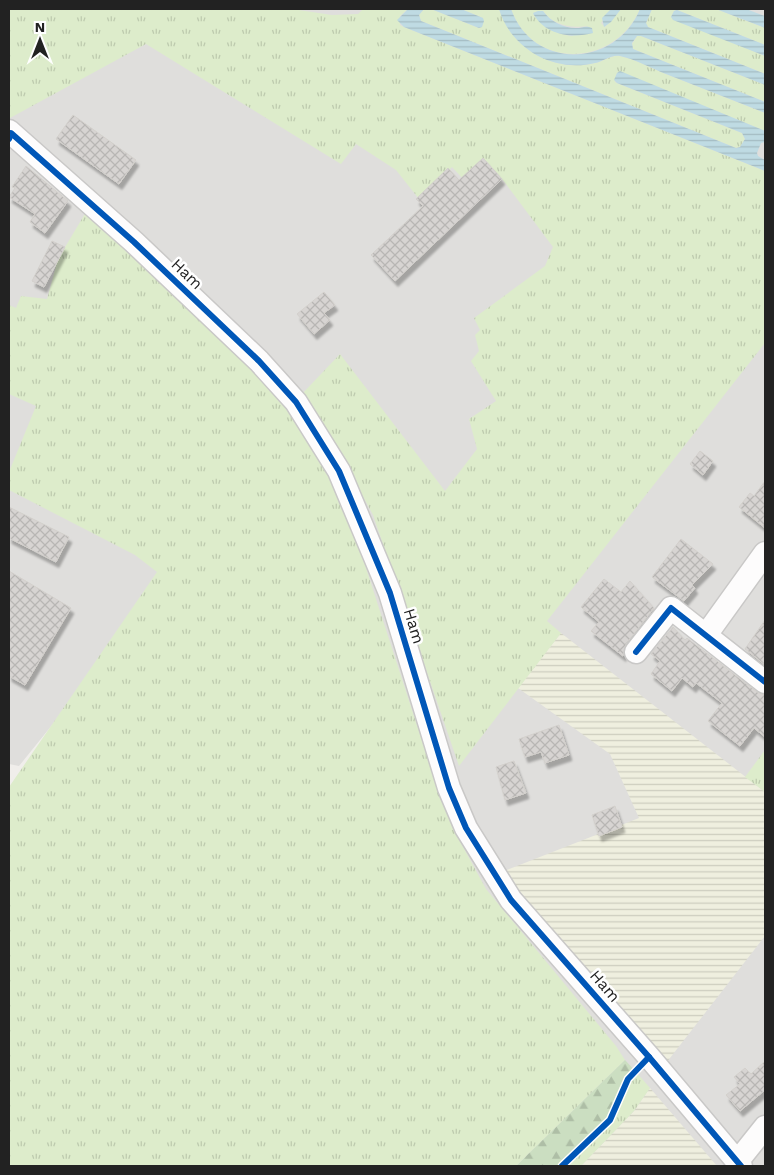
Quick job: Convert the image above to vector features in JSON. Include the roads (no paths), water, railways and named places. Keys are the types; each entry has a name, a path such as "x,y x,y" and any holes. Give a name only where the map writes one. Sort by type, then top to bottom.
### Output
{"street":[{"name":"Ham","path":"10,134 134,242 259,361 296,402 339,471 390,593 449,788 466,828 511,900 649,1057 739,1164"},
{"path":"706,635 765,553"},
{"path":"636,652 671,608 765,682"},
{"path":"739,1164 765,1127"}],"water":[{"path":"408,9 424,9 419,15 421,21 736,148 740,147 745,139 742,133 617,83 614,80 617,73 620,71 765,131 765,142 761,143 757,153 758,156 765,160 765,171 404,27 397,20"},
{"path":"431,9 461,9 483,18 484,21 482,27 479,28"},
{"path":"499,9 511,9 522,29 537,43 555,52 575,54 594,51 613,43 628,28 640,9 652,9 646,23 648,27 765,74 765,85 641,36 637,36 632,43 633,49 765,102 765,113 626,57 614,56 598,62 580,65 550,61 536,55 513,36"},
{"path":"611,9 621,9 611,22 604,27 602,18"},
{"path":"716,9 746,9 765,16 765,28"},
{"path":"677,10 765,45 765,56 673,20 671,17 674,11"},
{"path":"543,11 557,23 571,28 590,27 593,33 576,36 551,31 533,13"}]}
